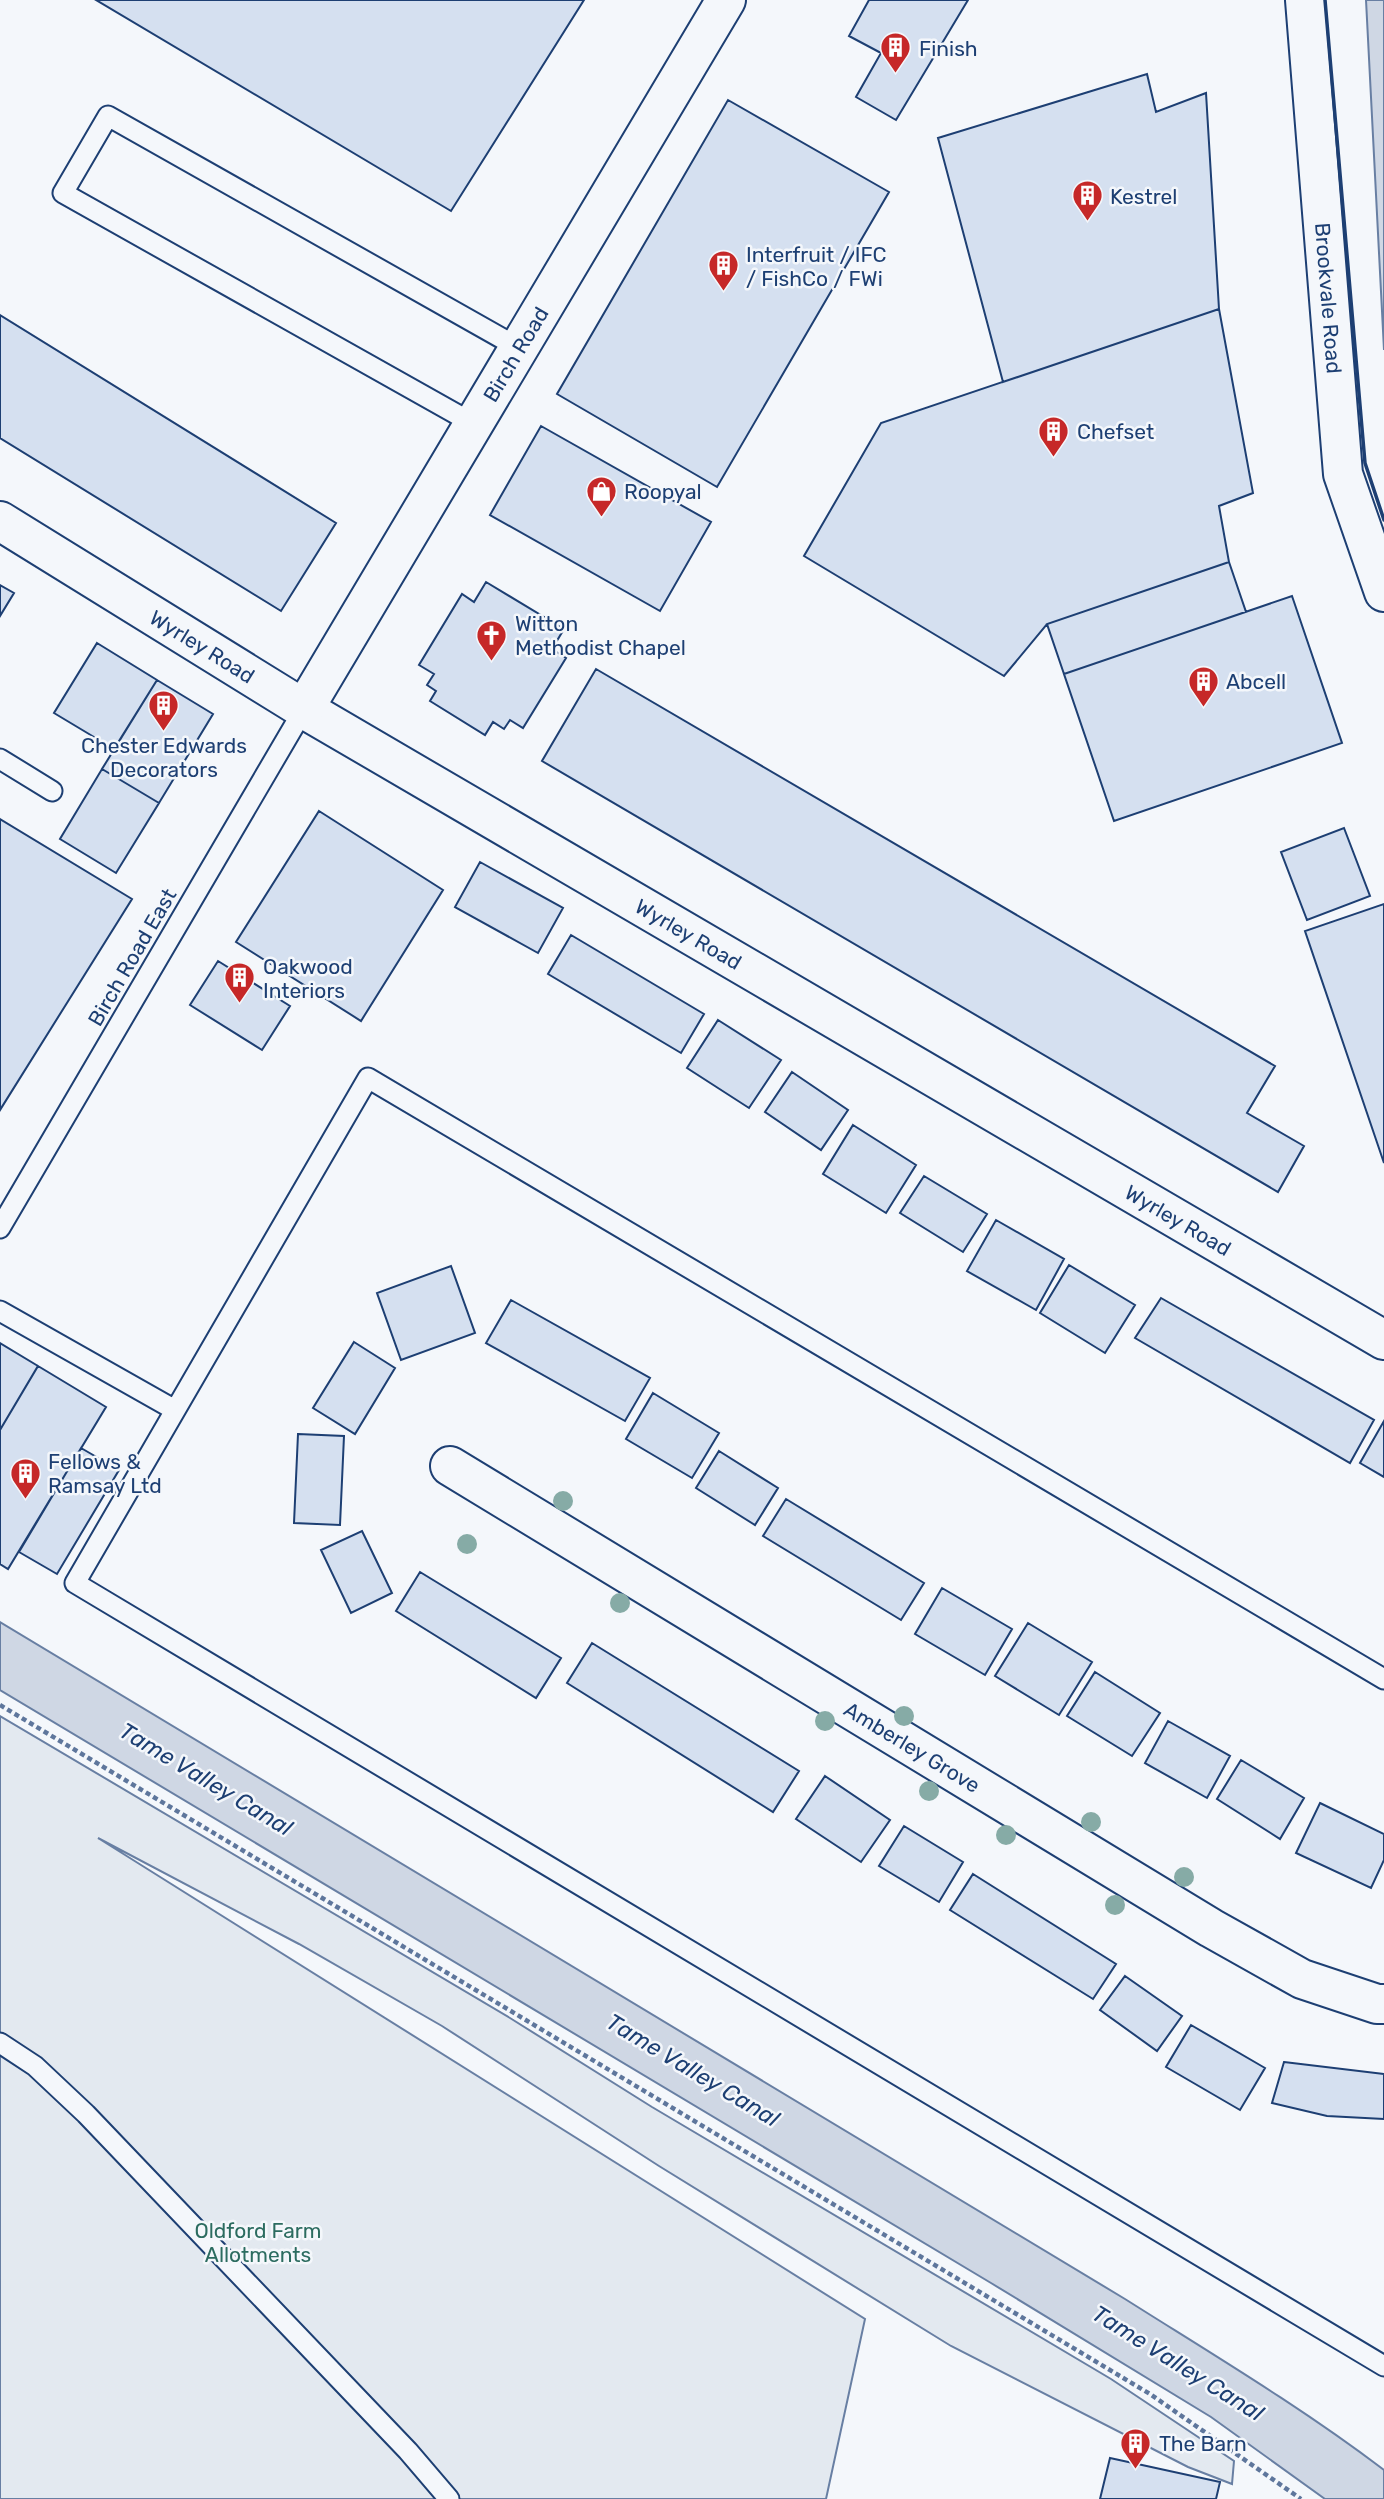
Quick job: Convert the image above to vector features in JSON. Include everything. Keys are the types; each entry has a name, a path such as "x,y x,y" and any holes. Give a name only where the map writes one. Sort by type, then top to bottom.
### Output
{"street":[{"name":"Birch Road","path":"304,709 726,0"},
{"name":"Brookvale Road","path":"1305,0 1343,474 1384,592"},
{"name":"Wyrley Road","path":"0,521 304,709 1384,1340"},
{"name":"Amberley Grove","path":"450,1466 1211,1928 1301,1979 1384,2004"}],"lane":[{"path":"474,424 63,192 108,116 519,348"},
{"name":"Birch Road East","path":"0,1228 304,709"},
{"path":"0,759 52,791"},
{"path":"1384,1679 368,1079 75,1584 1384,2366"},
{"path":"0,1311 175,1410"},
{"path":"0,2043 35,2066 86,2114 408,2451 449,2499"}],"path":[{"path":"0,1705 1150,2394 1301,2499"}],"green space":[{"name":"Oldford Farm Allotments","path":"0,1716 1111,2379 1234,2461 1232,2484 1188,2467 951,2346 659,2166 442,2026 299,1944 98,1838 865,2319 826,2499 0,2499"}],"water":[{"path":"1366,0 1384,0 1384,350"},
{"name":"Tame Valley Canal","path":"0,1622 1125,2299 1223,2361 1321,2424 1384,2470 1384,2499 1325,2499 1211,2417 0,1690"}],"building":[{"path":"96,0 584,0 451,211"},
{"name":"Finish","path":"869,0 968,0 896,120 856,97 881,53 849,36"},
{"name":"Kestrel","path":"1147,74 1156,112 1206,93 1219,309 1003,382 938,138"},
{"name":"Interfruit / IFC / FishCo / FWi","path":"728,100 889,192 717,487 557,394"},
{"name":"Chefset","path":"1219,309 1253,493 1219,506 1229,562 1047,624 1004,676 804,556 881,423"},
{"path":"0,315 336,523 281,611 0,438"},
{"name":"Roopyal","path":"541,426 711,522 660,611 490,515"},
{"path":"1229,562 1246,612 1064,674 1047,624"},
{"name":"Witton Methodist Chapel","path":"486,582 564,629 552,649 566,658 523,728 510,720 504,729 493,722 485,735 430,701 436,691 427,685 434,674 419,665 462,594 474,602"},
{"path":"0,585 14,593 0,616"},
{"name":"Abcell","path":"1292,596 1342,743 1114,821 1064,674"},
{"path":"97,643 157,680 114,749 54,713"},
{"path":"596,669 1275,1066 1247,1113 1304,1146 1278,1192 542,761"},
{"name":"Chester Edwards Decorators","path":"157,680 213,714 159,803 102,769"},
{"path":"102,769 159,803 116,873 60,839"},
{"path":"319,811 443,890 361,1021 236,942"},
{"path":"0,819 132,899 0,1110"},
{"path":"1344,828 1370,896 1307,920 1281,852"},
{"path":"480,862 563,908 538,953 455,907"},
{"path":"1384,904 1384,1163 1305,931"},
{"path":"571,935 704,1014 681,1053 548,974"},
{"name":"Oakwood Interiors","path":"218,961 290,1006 262,1050 190,1005"},
{"path":"718,1020 781,1060 749,1108 687,1068"},
{"path":"792,1072 848,1110 821,1150 765,1112"},
{"path":"853,1125 916,1165 886,1213 823,1174"},
{"path":"924,1176 987,1214 963,1252 900,1213"},
{"path":"996,1220 1064,1259 1036,1310 967,1271"},
{"path":"1069,1265 1135,1305 1105,1353 1040,1313"},
{"path":"451,1266 475,1333 401,1360 377,1293"},
{"path":"1161,1298 1374,1420 1350,1463 1135,1338"},
{"path":"511,1300 650,1378 625,1421 486,1343"},
{"path":"354,1342 395,1368 355,1434 313,1408"},
{"path":"0,1343 38,1366 0,1430"},
{"name":"Fellows & Ramsay Ltd","path":"38,1366 106,1407 8,1569 0,1564 0,1430"},
{"path":"653,1393 719,1433 692,1478 626,1439"},
{"path":"1384,1421 1384,1477 1360,1463"},
{"path":"298,1434 344,1436 340,1525 294,1523"},
{"path":"81,1448 119,1470 57,1574 19,1552"},
{"path":"719,1451 778,1488 755,1525 696,1488"},
{"path":"786,1499 924,1583 901,1620 763,1536"},
{"path":"362,1531 392,1593 351,1613 321,1550"},
{"path":"420,1572 561,1658 536,1698 396,1611"},
{"path":"942,1588 1012,1629 985,1675 915,1634"},
{"path":"1028,1623 1092,1662 1059,1715 995,1676"},
{"path":"592,1643 799,1771 773,1812 567,1683"},
{"path":"1095,1672 1160,1713 1132,1756 1067,1716"},
{"path":"1168,1721 1230,1756 1207,1798 1145,1763"},
{"path":"1241,1760 1304,1798 1280,1839 1217,1799"},
{"path":"825,1776 890,1820 861,1862 796,1819"},
{"path":"1320,1803 1384,1834 1384,1860 1371,1888 1296,1853"},
{"path":"904,1826 963,1862 939,1902 879,1866"},
{"path":"973,1874 1116,1964 1093,1999 950,1910"},
{"path":"1125,1976 1182,2016 1157,2051 1100,2010"},
{"path":"1191,2025 1265,2068 1240,2110 1166,2067"},
{"path":"1284,2062 1384,2074 1384,2119 1327,2116 1272,2103"},
{"name":"The Barn","path":"1110,2458 1220,2482 1216,2499 1100,2499"}],"wall":[{"path":"1325,0 1365,463 1384,520"}],"place":[{"name":"Finish","path":"896,75"},
{"name":"Kestrel","path":"1087,223"},
{"name":"Interfruit / IFC / FishCo / FWi","path":"723,293"},
{"name":"Chefset","path":"1054,458"},
{"name":"Roopyal","path":"601,518"},
{"name":"Witton Methodist Chapel","path":"492,662"},
{"name":"Abcell","path":"1203,708"},
{"name":"Chester Edwards Decorators","path":"164,732"},
{"name":"Oakwood Interiors","path":"240,1005"},
{"name":"Fellows & Ramsay Ltd","path":"25,1500"},
{"name":"The Barn","path":"1136,2470"}]}
